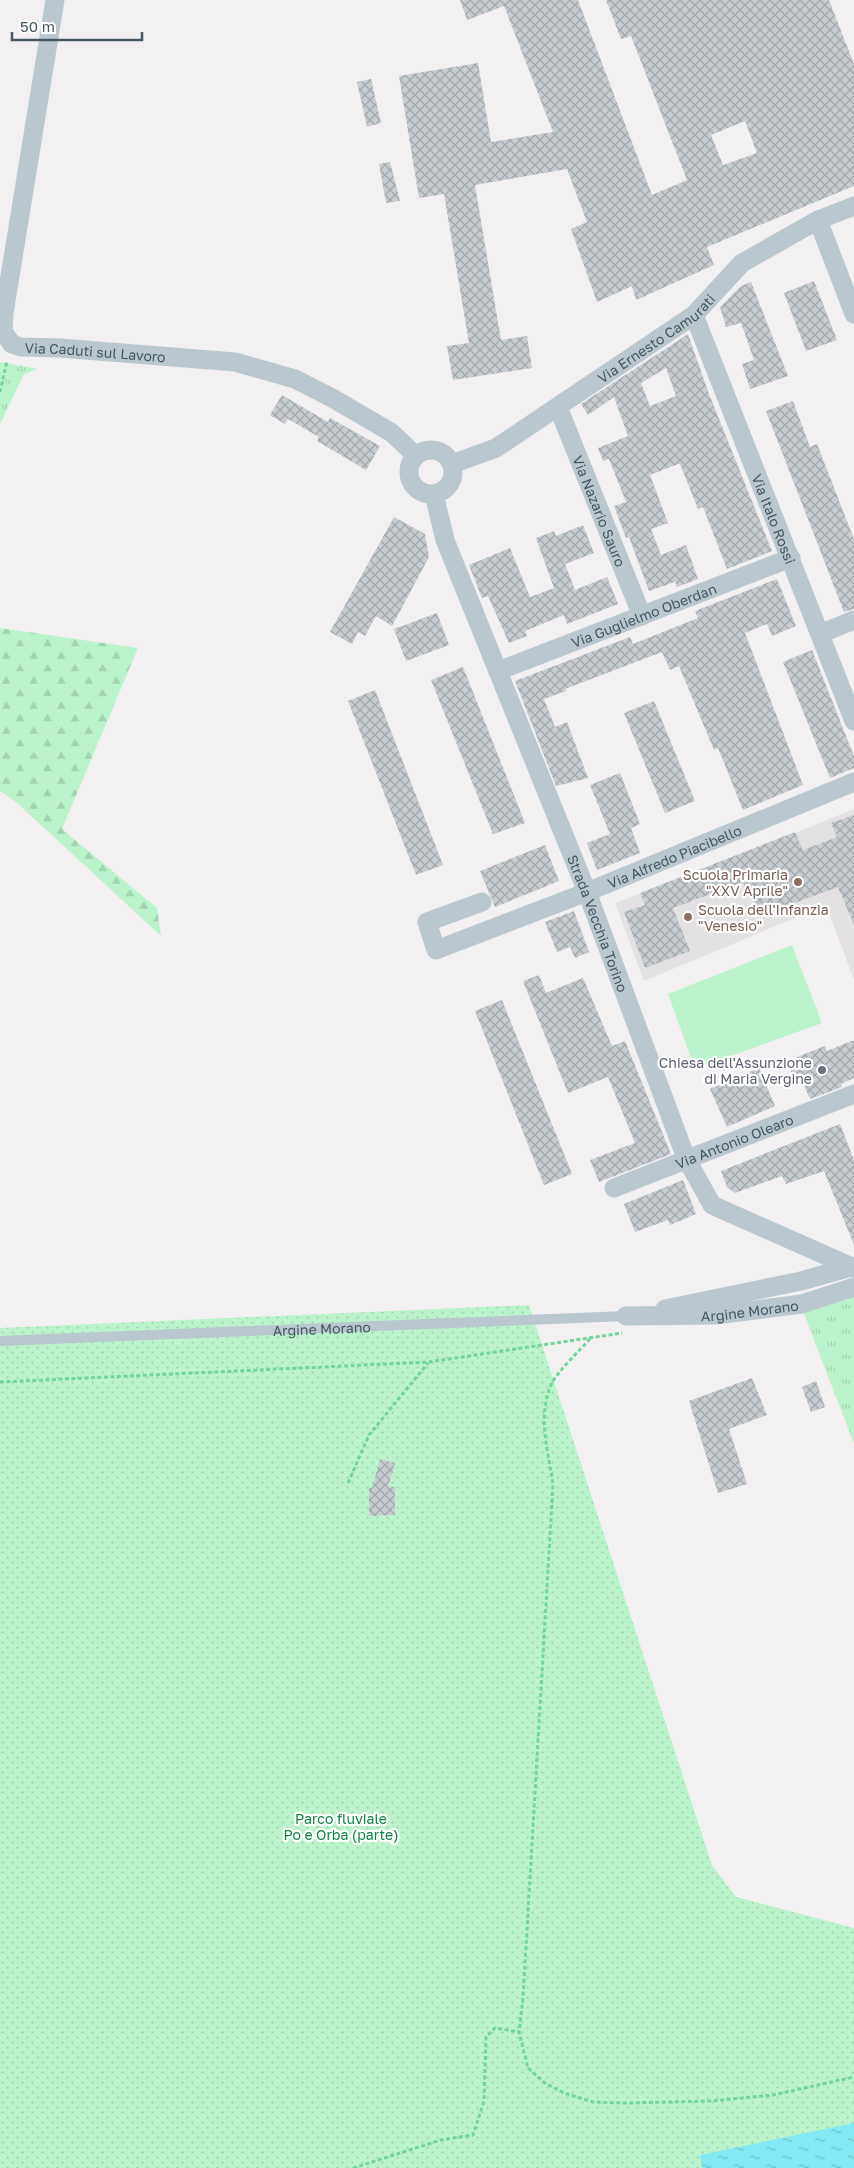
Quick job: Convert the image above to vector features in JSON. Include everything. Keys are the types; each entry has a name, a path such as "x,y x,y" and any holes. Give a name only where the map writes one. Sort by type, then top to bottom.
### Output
{"street":[{"name":"Via Caduti sul Lavoro","path":"55,0 4,314 3,332 6,348 60,348 235,362 265,368 295,379 334,399 392,433 415,455"},
{"name":"Via Ernesto Camurati","path":"452,464 496,448 694,316 742,263 818,220 854,206"},
{"path":"818,220 854,314"},
{"name":"Via Italo Rossi","path":"694,316 854,721"},
{"name":"Via Nazario Sauro","path":"558,407 642,616"},
{"path":"436,450 443,452 452,464 453,470 450,483 440,492 434,494 420,491 410,481 408,467 415,455 422,451 436,450"},
{"name":"Strada Vecchia Torino","path":"434,494 445,540 587,892 686,1158 712,1205 853,1268"},
{"name":"Via Guglielmo Oberdan","path":"498,671 791,558"},
{"path":"820,634 854,620"},
{"name":"Via Alfredo Piacibello","path":"482,902 427,922 436,950 587,892 854,782"},
{"name":"Via Antonio Olearo","path":"614,1188 686,1158 854,1094"},
{"name":"Argine Morano","path":"634,1321 680,1305 801,1281 853,1268"},
{"name":"Argine Morano","path":"634,1321 726,1314 802,1304 854,1287"}],"lane":[{"name":"Argine Morano","path":"0,1341 634,1321"}],"path":[{"path":"0,392 6,348"},
{"path":"0,1382 429,1362 590,1339 634,1321"},
{"path":"590,1339 552,1383 546,1407 544,1432 553,1484 524,1978 519,2032 528,2068 545,2083 564,2093 593,2102 625,2104 711,2101 773,2095 854,2077"},
{"path":"348,1483 368,1435 429,1362"},
{"path":"352,2168 441,2140 473,2135 484,2100 486,2037 495,2028 519,2032"}],"shaded area":[{"path":"854,809 854,980 826,905 644,981 615,903 734,858"}],"green space":[{"path":"0,362 38,369 24,374 0,424"},
{"path":"0,628 138,648 62,829 157,908 161,936 16,802 0,791"},
{"path":"792,945 822,1023 695,1069 668,994"},
{"path":"854,1295 854,1444 801,1306"},
{"name":"Parco fluviale Po e Orba (parte)","path":"529,1305 712,1865 736,1897 854,1928 854,2168 0,2168 0,1328"}],"water":[{"path":"854,2123 854,2168 702,2168 700,2155"}],"building":[{"path":"460,0 578,0 652,195 687,180 631,36 621,39 606,0 829,0 854,64 854,186 707,247 714,265 636,300 632,286 597,302 571,229 587,222 567,169 475,185 501,340 527,336 532,368 453,380 447,346 469,343 444,194 419,198 399,76 478,63 491,142 553,132 504,6 467,20","holes":["745,121 757,153 723,165 711,135"]},
{"path":"371,79 381,123 367,127 357,82"},
{"path":"390,162 400,201 386,203 379,164"},
{"path":"814,281 837,340 806,351 784,293"},
{"path":"751,282 788,376 750,389 742,364 754,360 741,323 726,327 720,307 741,286"},
{"path":"688,334 709,394 772,551 727,569 703,507 698,509 680,464 678,464 650,475 668,523 651,529 661,555 686,545 698,579 677,587 675,582 649,591 629,537 626,538 614,506 626,502 609,459 603,461 598,448 628,436 614,397 588,415 581,404","holes":["666,368 676,396 650,406 641,383"]},
{"path":"282,395 328,422 330,418 380,446 366,470 317,441 319,437 288,419 285,424 270,415"},
{"path":"793,401 810,447 817,444 854,539 854,609 844,612 766,411"},
{"path":"394,517 425,534 429,557 392,626 376,616 365,636 358,632 352,644 330,632"},
{"path":"583,525 594,553 565,564 575,590 607,577 618,604 567,624 564,615 525,631 527,636 509,643 488,596 482,598 469,565 510,548 530,597 554,588 536,538 554,531 556,536"},
{"path":"777,579 796,626 772,636 767,624 745,633 803,785 743,810 718,748 714,750 679,666 670,670 662,652 565,689 566,691 544,699 555,727 567,722 588,778 556,786 515,681 630,637 633,644 698,618 695,611"},
{"path":"437,613 449,645 406,661 394,629"},
{"path":"812,650 854,756 854,768 830,778 783,662"},
{"path":"463,667 525,823 493,834 431,680"},
{"path":"375,690 443,865 416,875 348,701"},
{"path":"654,701 695,801 665,813 624,713"},
{"path":"620,773 640,824 631,828 640,853 597,870 587,843 610,834 590,785"},
{"path":"854,815 854,925 838,887 759,916 743,882 673,908 690,951 645,968 624,912 645,905 640,893 795,832 803,850 837,837 831,823"},
{"path":"545,845 559,881 495,907 480,871"},
{"path":"574,911 589,952 575,958 570,947 557,952 545,922"},
{"path":"539,975 546,993 583,978 612,1046 625,1041 671,1154 599,1182 590,1160 635,1143 608,1077 568,1093 523,981"},
{"path":"502,1000 572,1174 544,1185 475,1011"},
{"name":"Chiesa dell'Assunzione di Maria Vergine","path":"854,1040 854,1078 841,1084 842,1087 810,1099 802,1081 796,1084 787,1061 825,1046 827,1051"},
{"path":"759,1068 775,1106 727,1127 710,1089"},
{"path":"840,1124 854,1160 854,1245 824,1171 786,1184 782,1176 735,1193 727,1187 721,1171"},
{"path":"683,1180 696,1214 670,1225 668,1220 635,1232 624,1204"},
{"path":"752,1378 767,1415 729,1429 747,1484 718,1493 689,1401"},
{"path":"816,1381 825,1407 811,1412 802,1387"},
{"path":"380,1459 395,1463 388,1487 395,1487 395,1515 369,1516 369,1488 372,1488"}],"place":[{"name":"Scuola Primaria \"XXV Aprile\"","path":"798,882"},
{"name":"Scuola dell'Infanzia \"Venesio\"","path":"688,917"},
{"name":"Chiesa dell'Assunzione di Maria Vergine","path":"822,1070"}]}
